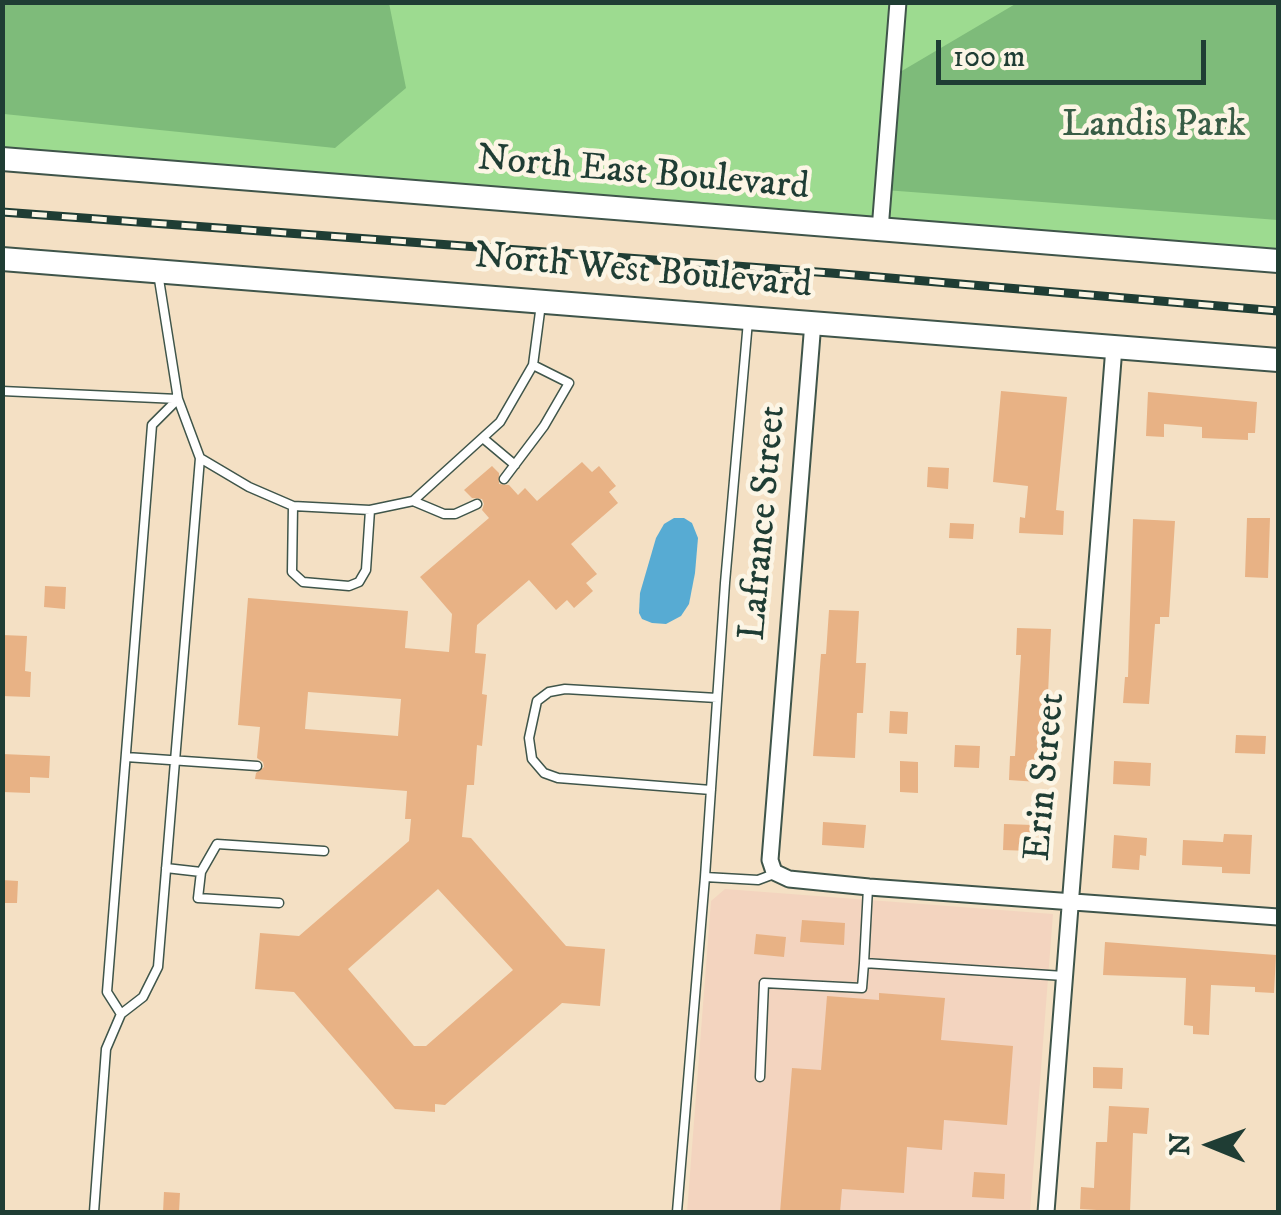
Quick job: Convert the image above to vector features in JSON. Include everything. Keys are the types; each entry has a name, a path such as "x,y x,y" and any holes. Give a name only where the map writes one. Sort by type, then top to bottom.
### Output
{"main road":[{"name":"North East Boulevard","path":"2,159 1278,261"},
{"name":"North West Boulevard","path":"2,259 1278,360"}],"street":[{"path":"880,230 898,2"},
{"name":"Lafrance Street","path":"776,874 770,860 813,322"},
{"name":"Erin Street","path":"1046,1212 1114,347"},
{"path":"776,874 789,879 868,887 1278,918"}],"lane":[{"path":"94,1212 106,1049 120,1014 143,997 158,967 200,458 178,399 158,271"},
{"path":"200,458 249,487 293,506 370,510 413,501 500,422 533,365 542,299"},
{"path":"677,1212 748,316"},
{"path":"504,479 544,426 569,383 533,365"},
{"path":"2,391 178,399"},
{"path":"120,1014 107,992 152,425 178,399"},
{"path":"484,439 515,465"},
{"path":"413,501 444,514 455,514 477,504"},
{"path":"293,506 292,572 303,582 349,586 358,582 366,570 370,510"},
{"path":"712,790 558,778 544,773 532,759 529,738 536,701 549,692 565,689 717,698"},
{"path":"126,757 256,766"},
{"path":"280,904 198,898 201,872 217,844 324,851"},
{"path":"166,868 201,872"},
{"path":"705,877 758,880 776,874"},
{"path":"760,1077 764,984 862,988 868,887"},
{"path":"864,963 1064,976"}],"shaded area":[{"path":"725,889 1053,914 1030,1212 687,1212 711,901"}],"green space":[{"name":"Landis Park","path":"2,3 1278,3 1278,261 3,159"},
{"path":"2,3 389,3 406,88 335,148 4,114"},
{"path":"1017,3 1278,3 1278,220 885,190 895,75"}],"water":[{"path":"674,518 692,523 698,538 689,604 681,616 666,624 652,623 639,613 640,593 656,538 664,524"}],"building":[{"path":"1001,391 1067,397 1056,510 1064,511 1063,535 1019,533 1020,517 1025,518 1028,486 993,482"},
{"path":"1148,392 1257,402 1255,433 1248,433 1248,440 1202,438 1202,427 1164,424 1164,437 1146,436"},
{"path":"582,462 592,472 599,466 616,486 609,492 618,503 571,544 597,574 586,583 593,591 574,608 567,600 556,610 529,580 477,625 475,653 486,654 482,694 487,695 474,785 467,785 462,837 471,838 566,946 605,949 600,1006 562,1003 445,1105 435,1104 435,1112 395,1109 294,992 255,989 260,933 299,936 409,841 411,819 405,819 407,791 255,779 264,767 257,758 260,727 238,725 248,598 408,611 405,648 449,652 452,614 420,577 489,518 482,510 482,499 472,498 464,490 492,466 499,473 499,484 509,485 518,495 525,488 537,501","holes":["308,692 401,699 398,736 305,729","438,889 513,970 426,1046 414,1046 348,969"]},
{"path":"928,467 949,468 948,489 927,487"},
{"path":"1247,518 1270,518 1268,578 1245,577"},
{"path":"1133,519 1175,521 1169,617 1160,617 1160,624 1155,624 1149,704 1123,703 1128,677"},
{"path":"950,523 974,524 973,539 949,538"},
{"path":"45,586 66,587 65,609 44,607"},
{"path":"829,610 859,611 856,663 866,663 863,713 857,713 855,758 813,756 821,654 826,654"},
{"path":"1017,628 1051,629 1046,737 1041,737 1038,782 1009,780 1010,756 1015,756 1021,655 1016,655"},
{"path":"2,635 27,636 25,671 31,672 30,697 2,696"},
{"path":"890,711 908,712 907,734 889,733"},
{"path":"1236,735 1266,736 1265,754 1235,753"},
{"path":"955,745 980,746 979,768 954,767"},
{"path":"2,754 50,756 49,778 30,777 30,793 2,792"},
{"path":"900,761 918,762 918,793 900,792"},
{"path":"1114,761 1151,763 1150,786 1113,784"},
{"path":"823,822 866,825 864,848 822,845"},
{"path":"1004,824 1033,825 1031,851 1003,850"},
{"path":"1224,834 1252,835 1250,874 1222,873 1222,867 1182,865 1183,840 1223,842"},
{"path":"1114,835 1147,838 1146,856 1140,855 1139,870 1112,868"},
{"path":"2,880 18,881 17,903 2,903"},
{"path":"802,920 845,923 844,945 800,942"},
{"path":"756,934 786,937 784,957 754,954"},
{"path":"1105,942 1276,955 1274,993 1255,992 1255,987 1211,985 1209,1035 1193,1034 1193,1026 1184,1025 1186,978 1103,975"},
{"path":"879,993 945,998 941,1040 1013,1046 1007,1125 944,1120 942,1150 907,1147 904,1193 842,1189 840,1212 780,1212 792,1068 821,1070 827,996 879,1000"},
{"path":"1093,1067 1123,1068 1122,1089 1093,1088"},
{"path":"1109,1106 1149,1108 1147,1134 1133,1133 1130,1212 1080,1209 1081,1187 1094,1188 1096,1142 1107,1142"},
{"path":"974,1172 1005,1174 1004,1199 972,1197"},
{"path":"164,1192 180,1193 179,1212 163,1212"}],"railway":[{"path":"2,212 831,273 1278,311"}]}
